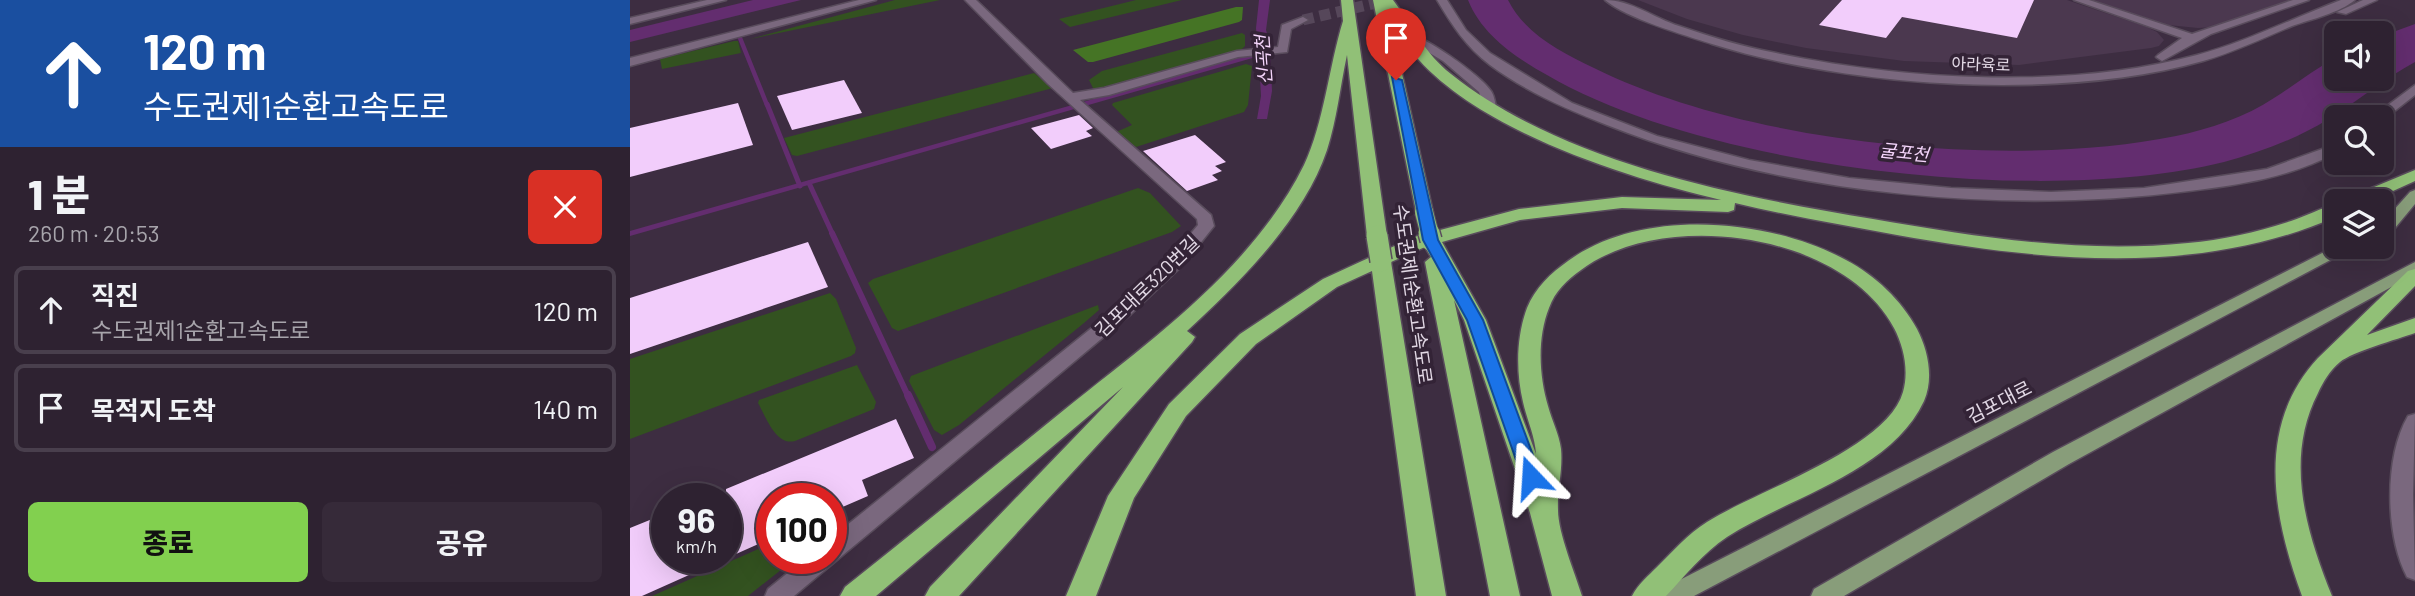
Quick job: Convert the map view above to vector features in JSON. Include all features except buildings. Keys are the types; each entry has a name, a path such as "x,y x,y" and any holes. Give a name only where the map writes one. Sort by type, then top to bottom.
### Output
{"highway":[{"name":"수도권제1순환고속도로","path":"1380,0 1505,596"},
{"path":"1387,0 1396,11 1407,35 1435,68 1490,107 1543,134 1638,171 1726,195 1834,219"},
{"name":"수도권제1순환고속도로","path":"1348,10 1377,236 1431,596"},
{"path":"940,596 1180,341 1283,216 1319,153 1327,130 1333,83 1348,10"},
{"path":"2383,189 2415,175"},
{"path":"1081,596 1114,509 1158,435 1187,398 1264,327 1307,296 1352,270 1415,242 1468,226 1575,206 1679,201 1834,219 2016,247 2125,252 2188,249 2260,237 2324,214"},
{"path":"1567,596 1544,513 1536,454 1530,370 1529,343 1538,306 1555,281 1573,263 1602,247 1665,232 1706,230 1778,240 1837,262 1887,300 1905,326 1916,350 1918,375 1913,401 1894,429 1853,457 1715,531 1647,596"},
{"path":"1431,240 1475,320 1536,454"},
{"path":"855,596 1193,314 1259,247"},
{"path":"2317,596 2291,523 2285,477 2289,446 2300,405 2314,378 2333,356 2415,275"},
{"path":"2333,356 2415,325"}],"main road":[{"path":"2394,218 2415,195"},
{"path":"2394,222 2415,209"},
{"name":"김포대로","path":"1671,596 2324,259"},
{"path":"1823,596 2061,458 2415,267"}],"street":[{"path":"630,21 721,0"},
{"path":"630,54 844,0"},
{"path":"630,62 871,0"},
{"name":"김포대로320번길","path":"847,539 1080,349 1168,270 1203,233 1206,226 1205,218 1052,81 970,0"},
{"path":"1442,0 1459,29 1484,54 1524,83 1550,96 1643,135 1794,173 1945,191 2104,196 2171,191 2246,178 2296,166 2324,153"},
{"name":"아라육로","path":"1610,0 1639,15 1705,39 1802,61 1882,73 1978,80 2060,80 2109,76 2180,63 2201,58 2350,0"},
{"name":"아라육로","path":"1626,0 1682,23 1738,39 1881,64 1971,71 2041,72 2109,66 2162,57 2197,48 2322,0"},
{"path":"2079,0 2193,38"},
{"path":"2162,57 2171,47 2193,38 2304,0"},
{"path":"2180,63 2207,62 2250,50 2372,0"},
{"path":"1078,103 1105,92 1244,53 1283,50 1286,27 1303,20"},
{"path":"2394,105 2415,89"},
{"path":"2415,421 2406,443 2400,481 2402,517 2415,570"},
{"path":"777,596 804,574"}],"shaded area":[{"path":"1638,0 2067,0 2147,27 2157,32 2164,40 2159,46 2151,48 2019,65 1904,61 1806,48 1743,35 1687,19"},
{"path":"2091,0 2292,0 2215,27 2198,28 2168,25"}],"green space":[{"path":"895,0 940,0 750,39"},
{"path":"1136,0 1182,0 1070,27 1059,19"},
{"path":"1243,7 1242,20 1239,22 1093,62 1088,62 1073,50"},
{"path":"1242,33 1245,35 1245,46 1241,50 1116,87 1094,90 1089,80 1102,71"},
{"path":"738,41 741,53 662,69 660,59"},
{"path":"1246,64 1252,66 1248,105 1244,112 1136,147 1116,132 1132,125 1113,103"},
{"path":"1034,73 1053,88 797,156 792,155 784,138"},
{"path":"1138,188 1150,193 1181,226 1172,232 898,331 892,328 868,283 873,279"},
{"path":"830,293 836,299 856,348 851,356 630,439 630,359"},
{"path":"1098,305 1099,310 1084,323 959,425 942,435 934,430 909,381 911,376"},
{"path":"857,365 876,402 874,409 795,441 782,439 772,429 758,403 759,400"},
{"path":"756,550 756,574 776,574 748,596 652,596 702,574 742,574 742,556"}],"water":[{"path":"753,0 801,0 630,42 630,30"},
{"name":"신곡천","path":"1259,0 1270,0 1266,30 1270,44 1272,91 1267,119 1257,119 1261,96 1259,58 1256,57 630,236 630,231 1248,55 1258,50 1256,28"},
{"name":"굴포천","path":"1468,0 1508,0 1524,23 1545,41 1594,68 1656,94 1726,115 1801,132 1879,143 1958,149 2036,150 2109,146 2176,136 2239,117 2263,105 2324,65 2324,91 2370,91 2350,105 2324,105 2324,122 2277,145 2224,162 2150,175 2065,181 1973,179 1878,171 1784,156 1695,135 1615,108 1523,61 1501,44 1474,13"},
{"path":"2415,24 2415,62 2394,75 2394,32"}],"waterway":[{"path":"740,38 767,105"},
{"path":"767,104 800,186"},
{"path":"809,183 833,235"},
{"path":"832,233 908,396"},
{"path":"908,395 932,447"}],"tunnel":[{"path":"1303,20 1389,0"}],"route":[{"path":"1396,80 1431,240 1475,320 1531,477"}]}
